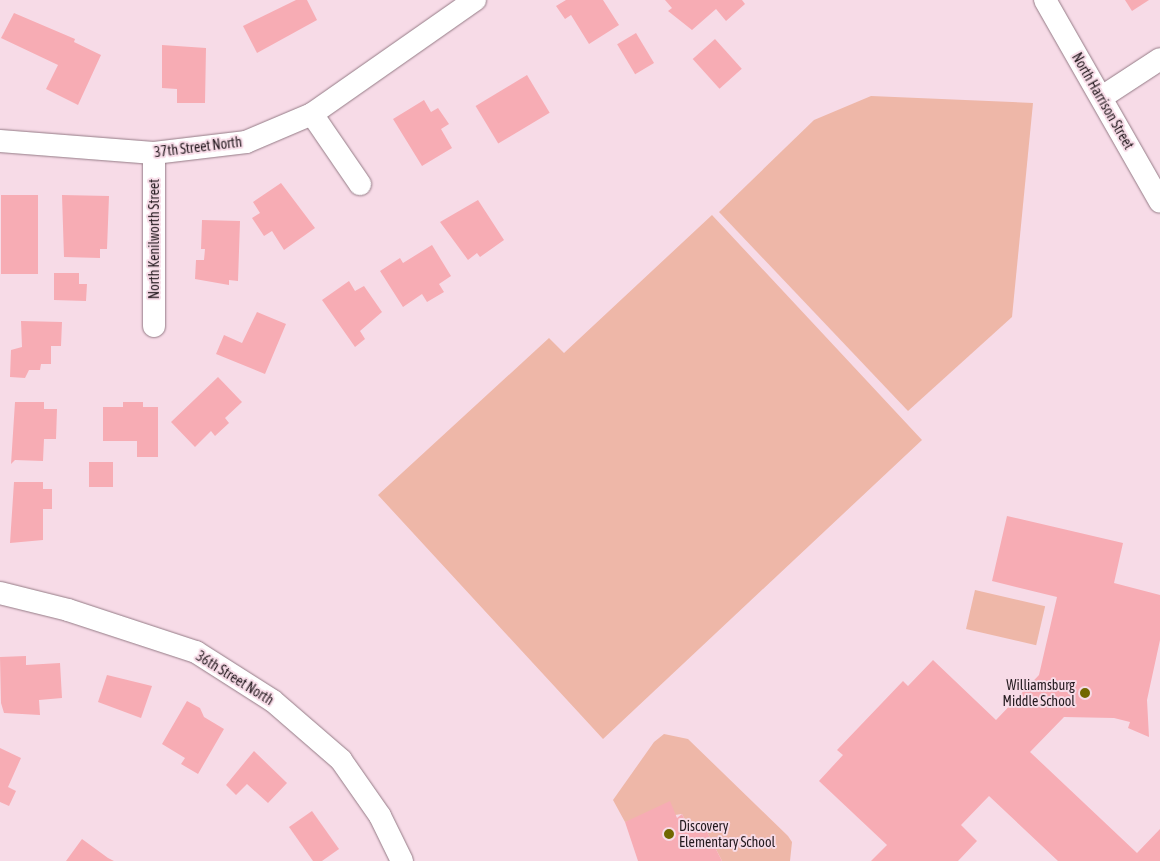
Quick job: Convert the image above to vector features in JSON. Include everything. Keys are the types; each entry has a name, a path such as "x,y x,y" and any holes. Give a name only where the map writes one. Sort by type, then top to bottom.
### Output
{"street":[{"name":"37th Street North","path":"0,141 154,153 246,142 312,114 475,0"},
{"name":"North Harrison Street","path":"1045,0 1102,97 1160,202"},
{"path":"1102,97 1160,58"},
{"path":"312,114 360,184"},
{"name":"North Kenilworth Street","path":"154,153 154,326"},
{"name":"36th Street North","path":"0,593 68,610 196,652 273,701 341,760 380,816 402,861"}],"shaded area":[{"path":"871,96 1033,103 1012,317 908,411 719,212 814,120"},
{"path":"712,215 922,440 603,739 378,495 549,338 564,353"},
{"path":"975,590 1045,606 1036,645 966,629"},
{"path":"664,734 688,739 788,836 792,842 790,861 722,861 703,824 690,830 682,814 625,822 613,800 654,742"}],"building":[{"path":"296,0 307,0 317,20 257,53 243,26"},
{"path":"566,0 603,0 619,25 589,44 571,15 565,19 556,6"},
{"path":"665,0 742,0 745,4 726,21 716,9 692,30 668,11 672,8"},
{"path":"1125,0 1149,0 1132,11"},
{"path":"14,13 75,39 74,42 101,55 78,105 46,89 58,65 1,38"},
{"path":"636,33 654,63 635,74 617,44"},
{"path":"715,39 742,69 719,89 693,59"},
{"path":"162,45 206,48 205,103 177,103 177,89 162,88"},
{"path":"527,75 550,113 498,144 476,106"},
{"path":"424,100 431,112 438,108 449,124 441,129 452,148 422,166 393,119"},
{"path":"281,183 315,228 284,250 272,231 264,236 252,218 260,213 253,202"},
{"path":"1,195 38,195 38,274 1,274"},
{"path":"62,195 109,196 107,249 100,249 100,258 64,257"},
{"path":"478,200 504,240 480,257 477,253 468,260 440,222"},
{"path":"202,220 240,221 238,281 229,280 229,285 195,279 196,260 204,260 205,249 201,249"},
{"path":"432,245 451,276 439,284 444,292 427,302 422,294 403,307 380,271 400,258 403,263"},
{"path":"54,273 79,273 79,284 87,284 86,301 54,300"},
{"path":"349,281 355,291 364,286 382,312 360,331 365,339 355,347 322,300"},
{"path":"257,312 286,324 265,374 216,354 224,335 242,343"},
{"path":"21,321 62,322 61,346 51,346 51,364 41,364 40,370 29,370 25,378 10,377 11,350 22,347"},
{"path":"218,377 242,402 225,418 229,423 215,436 211,431 195,447 171,422"},
{"path":"15,402 44,402 44,409 57,409 56,439 44,439 43,461 15,460 11,464"},
{"path":"123,402 143,402 143,407 158,407 158,457 137,457 137,441 103,441 103,407 123,407"},
{"path":"89,462 113,462 113,487 89,487"},
{"path":"14,482 43,482 43,489 52,489 52,509 43,509 43,540 10,543"},
{"name":"Williamsburg Middle School","path":"1007,516 1123,543 1114,583 1160,595 1160,640 1147,700 1149,737 1128,728 1130,722 1114,718 1064,717 1030,752 1137,853 1160,829 1160,861 1058,861 989,796 961,825 977,841 958,861 871,861 887,845 819,781 843,755 837,750 903,681 908,686 933,660 996,720 1039,675 1057,597 992,581"},
{"path":"26,656 26,665 60,663 62,698 39,700 40,715 4,713 1,703 0,657"},
{"path":"107,675 152,686 141,718 98,702"},
{"path":"187,701 200,708 204,717 224,729 198,774 181,764 185,758 162,744"},
{"path":"0,748 21,758 8,787 16,791 9,806 0,802"},
{"path":"254,751 287,783 268,803 247,784 236,795 226,785"},
{"name":"Discovery Elementary School","path":"670,801 677,818 682,814 690,830 703,824 722,861 638,861 625,822"},
{"path":"312,811 339,849 322,861 313,861 289,827"},
{"path":"82,839 108,858 114,861 66,861"}],"place":[{"name":"Williamsburg Middle School","path":"1085,693"},
{"name":"Discovery Elementary School","path":"669,834"}]}
